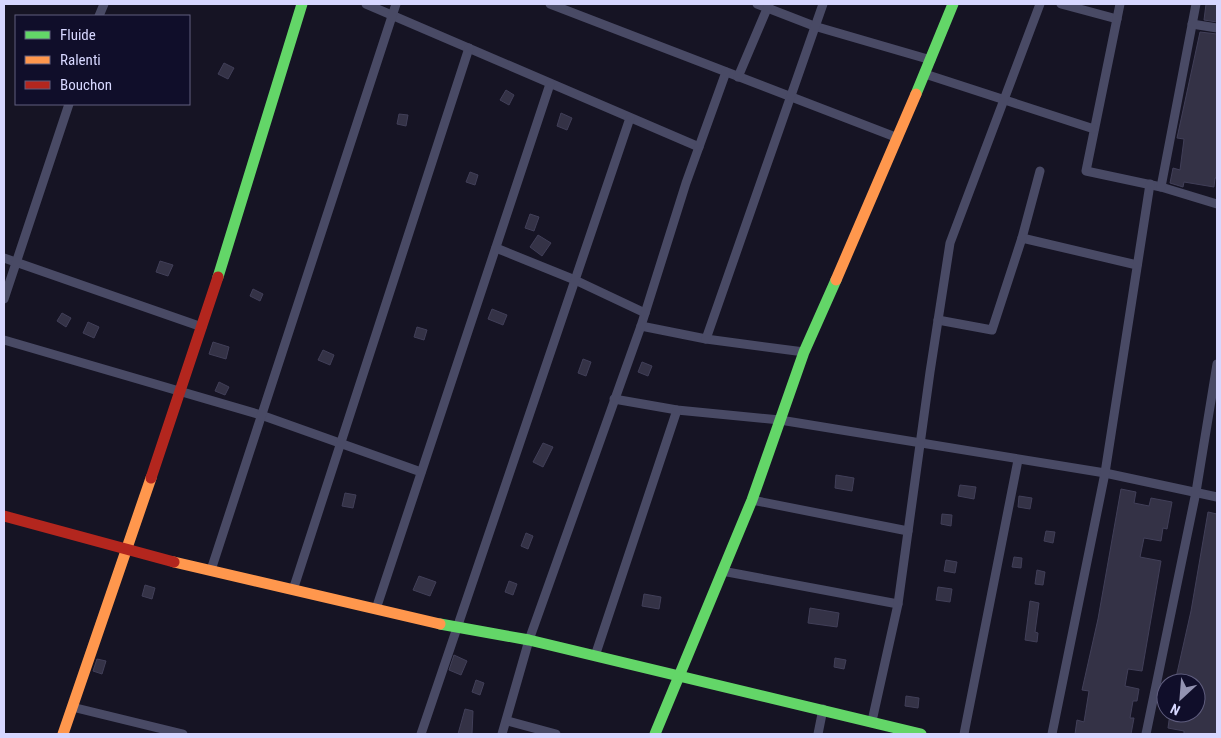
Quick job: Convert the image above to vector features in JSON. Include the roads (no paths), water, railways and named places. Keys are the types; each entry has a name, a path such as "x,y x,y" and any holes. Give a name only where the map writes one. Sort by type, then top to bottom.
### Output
{"street":[{"path":"62,734 202,327 302,4"},
{"path":"366,4 699,147"},
{"path":"211,570 396,4"},
{"path":"550,4 898,138"},
{"path":"757,4 768,6 814,26 931,60"},
{"path":"706,339 823,4"},
{"path":"655,734 752,500 804,352 926,74 953,4"},
{"path":"872,721 898,604 950,243 1040,4"},
{"path":"1061,4 1117,19"},
{"path":"1120,4 1086,172 1150,184 1217,204"},
{"path":"1161,187 1196,4"},
{"path":"738,77 768,6"},
{"path":"1192,24 1217,28"},
{"path":"293,590 469,48"},
{"path":"502,734 508,720 529,640 641,326 699,147 726,72"},
{"path":"926,74 1094,128"},
{"path":"376,609 550,84"},
{"path":"4,299 14,262 69,105"},
{"path":"421,734 630,118"},
{"path":"938,320 992,330 1022,238 1040,171"},
{"path":"1052,734 1105,473 1150,184"},
{"path":"1022,238 1137,265"},
{"path":"496,248 575,280 645,313"},
{"path":"4,258 202,327"},
{"path":"641,326 706,339 804,352"},
{"path":"4,340 180,393 261,415 421,472"},
{"path":"1146,734 1196,492 1217,364"},
{"path":"614,399 677,410 780,420 1105,473 1217,497"},
{"path":"595,656 677,410"},
{"path":"964,734 1018,460"},
{"path":"752,500 908,531"},
{"path":"4,516 124,550 456,628 529,640 921,734"},
{"path":"722,571 898,604"},
{"path":"72,707 183,734"},
{"path":"818,734 823,709"},
{"path":"508,720 556,734"}]}
